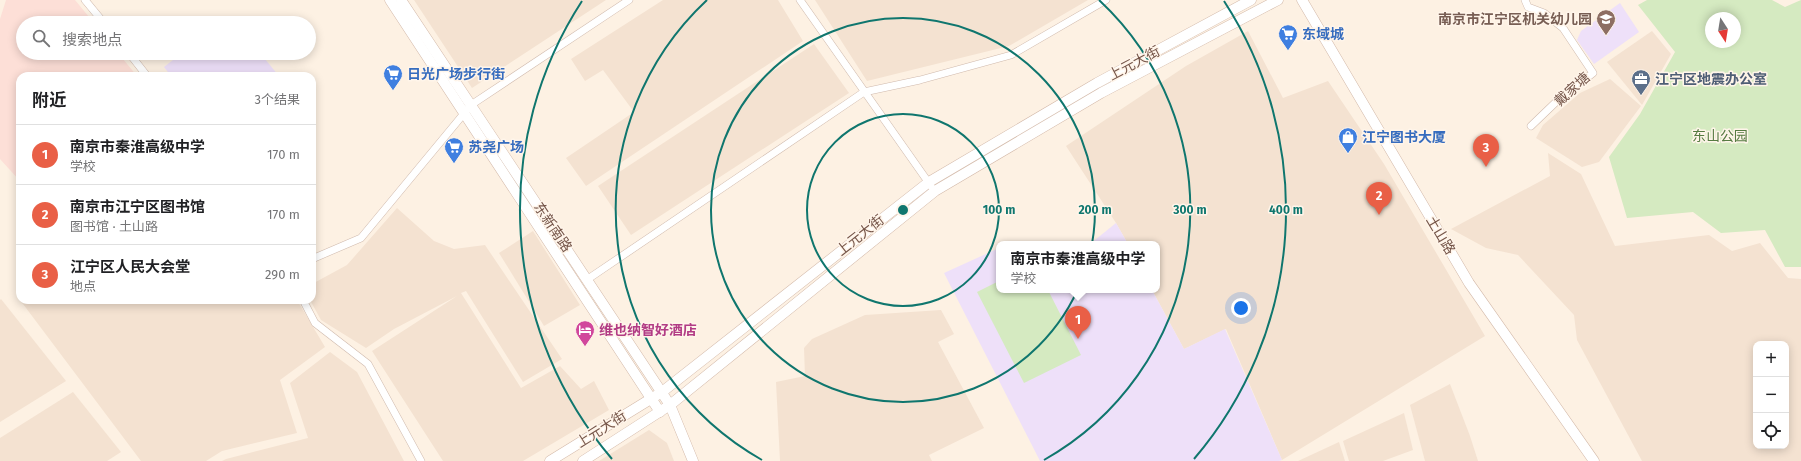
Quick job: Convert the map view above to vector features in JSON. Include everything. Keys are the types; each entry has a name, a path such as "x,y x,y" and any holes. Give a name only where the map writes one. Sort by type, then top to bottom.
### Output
{"main road":[{"name":"东新南路","path":"390,0 588,279 670,405 693,461"},
{"name":"东新南路","path":"401,0 468,109 660,412"},
{"name":"上元大街","path":"550,461 662,392 928,182 1097,83 1251,0"},
{"name":"上元大街","path":"583,461 670,405 935,191 1101,93 1278,0"},
{"name":"土山路","path":"1302,0 1469,283 1594,461"}],"street":[{"path":"85,0 98,16"},
{"path":"316,257 361,238 468,109 629,0"},
{"path":"800,0 935,191"},
{"path":"588,279 864,92 920,80 1012,55 1106,0"},
{"name":"戴家塘","path":"1525,0 1528,8 1544,13 1563,28 1593,73 1556,102 1531,126"},
{"path":"134,60 144,72"},
{"path":"305,304 315,323 368,364 421,461"}],"shaded area":[{"path":"6,0 75,0 88,16 16,16 16,60 124,60 134,72 16,72 16,177 0,159 0,19"},
{"path":"414,0 606,0 472,88"},
{"path":"663,0 778,0 803,41 586,186 566,158 634,112 603,70 585,81 571,59"},
{"path":"815,0 1088,0 1009,46 867,81"},
{"name":"南京市江宁区机关幼儿园","path":"1620,3 1639,32 1594,64 1577,40 1581,31"},
{"path":"1248,31 1283,98 1328,81 1384,164 1485,336 1282,460 1226,329 1184,349 1154,293 1160,293 1160,241 1126,241 1066,146 1186,66"},
{"path":"1652,31 1671,54 1642,105 1607,62"},
{"path":"814,44 849,93 631,235 598,186"},
{"path":"173,60 266,60 276,72 168,72 164,67"},
{"path":"1610,79 1641,106 1599,162 1582,167 1536,138 1543,125 1580,93"},
{"path":"1548,153 1581,174 1615,246 1709,235 1732,251 1760,243 1788,278 1801,279 1801,461 1642,461 1577,340 1574,315 1518,255 1486,248 1451,229 1550,176"},
{"path":"397,208 434,241 454,249 485,245 562,359 523,382 466,291 461,293 521,388 560,366 581,389 594,381 609,410 523,461 443,461 372,351 457,296 394,329 366,348 321,320 312,304 316,304 316,282 347,265"},
{"path":"1116,223 1126,241 1094,241"},
{"path":"533,231 580,305 544,326 499,253"},
{"path":"996,249 996,293 1154,293 1184,349 1225,329 1282,460 1040,461 944,273"},
{"path":"1,299 66,381 0,422 0,300"},
{"path":"23,304 299,304 325,347 280,380 297,433 222,451 206,461 141,461"},
{"path":"941,310 954,334 938,342 984,428 929,455 932,461 780,461 776,382 805,376 804,348 812,339 865,315"},
{"path":"330,352 357,372 404,461 222,461 308,438 290,383"},
{"path":"1450,384 1478,461 1425,461 1410,405"},
{"path":"73,392 121,452 107,461 0,461 0,438"},
{"path":"1404,413 1413,450 1383,461 1349,461 1343,441"},
{"path":"649,430 667,443 674,461 599,461"},
{"path":"1339,442 1345,461 1298,461"}],"green space":[{"name":"东山公园","path":"1647,0 1772,0 1785,7 1801,0 1801,267 1785,267 1765,230 1721,233 1693,212 1627,218 1609,157 1640,114 1675,52 1638,5"},
{"path":"996,282 996,293 1050,293 1081,355 1024,383 977,292"}],"place":[{"name":"南京市江宁区机关幼儿园","path":"1606,36"},
{"name":"东域城","path":"1288,51"},
{"name":"日光广场步行街","path":"393,91"},
{"name":"江宁区地震办公室","path":"1641,96"},
{"name":"江宁图书大厦","path":"1348,154"},
{"name":"苏尧广场","path":"454,164"},
{"name":"江宁区人民大会堂","path":"1486,167"},
{"name":"南京市江宁区图书馆","path":"1379,215"},
{"name":"南京市秦淮高级中学","path":"1078,339"},
{"name":"维也纳智好酒店","path":"585,347"}]}
